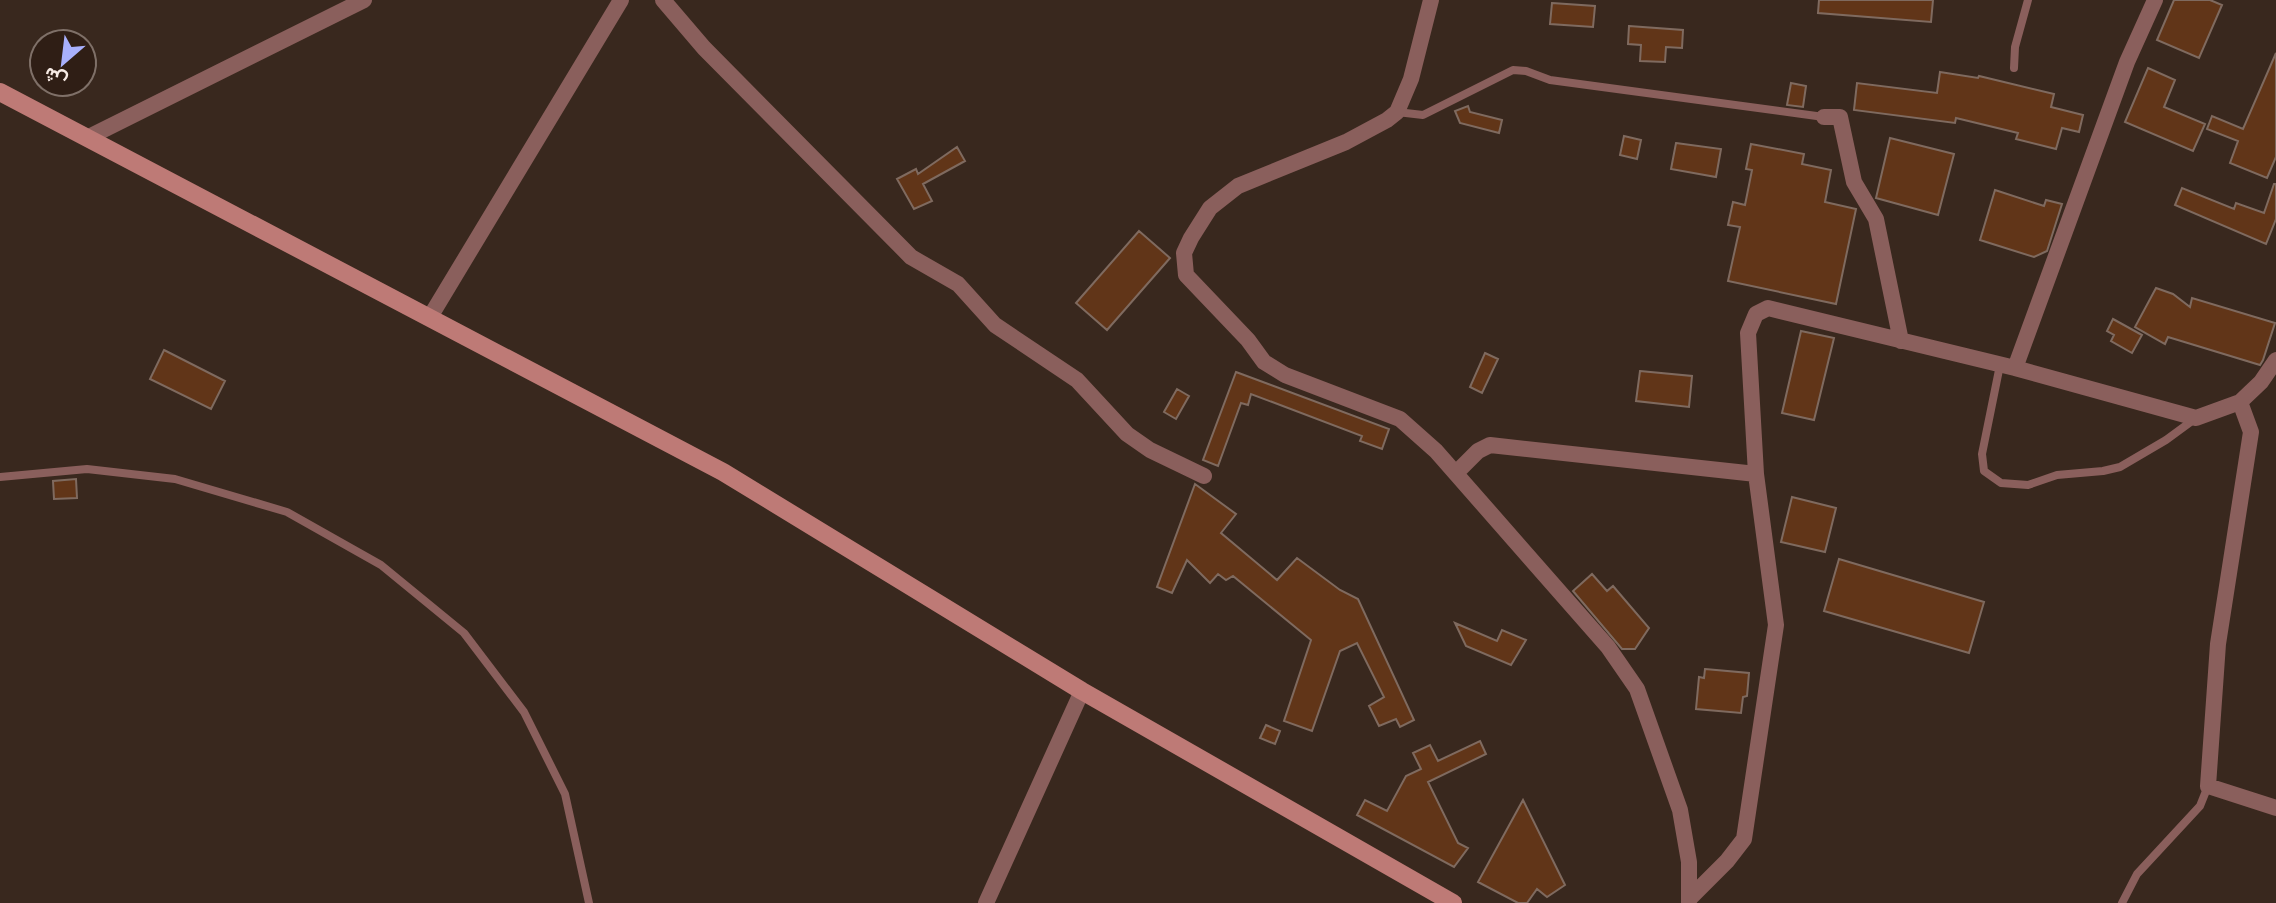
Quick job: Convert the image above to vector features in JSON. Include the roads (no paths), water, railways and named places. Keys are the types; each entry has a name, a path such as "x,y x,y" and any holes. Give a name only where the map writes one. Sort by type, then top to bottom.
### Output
{"main road":[{"path":"5,97 723,472 1082,691 1453,903"}],"street":[{"path":"87,138 364,0"},
{"path":"430,317 621,0"},
{"path":"663,0 704,48 911,257 958,284 995,325 1077,380 1128,434 1150,450 1204,476"},
{"path":"1431,0 1411,79 1397,112 1346,142 1238,187 1219,201 1210,208 1184,253 1186,275 1248,340 1264,362 1285,375 1400,419 1436,451 1608,647 1637,689 1680,810 1689,862 1690,900"},
{"path":"2007,367 2127,62 2155,0"},
{"path":"1824,117 1840,117 1854,182 1876,219 1901,341"},
{"path":"1690,900 1744,839 1776,625 1756,474 1748,333 1756,314 1768,308 2007,367 2196,418 2240,402 2261,382 2276,360"},
{"path":"2240,402 2251,432 2218,644 2208,786 2276,807"},
{"path":"1456,473 1478,451 1490,446 1756,474"},
{"path":"986,903 1082,691"}],"lane":[{"path":"2014,68 2015,47 2028,0"},
{"path":"1397,112 1423,115 1513,70 1526,71 1549,80 1824,117"},
{"path":"2007,367 1982,454 1984,471 2001,484 2028,485 2057,475 2120,467 2166,440 2196,418"},
{"path":"0,477 87,469 175,479 287,512 381,565 464,633 524,712 565,794 589,903"},
{"path":"2122,903 2137,874 2200,806 2208,786"}]}
